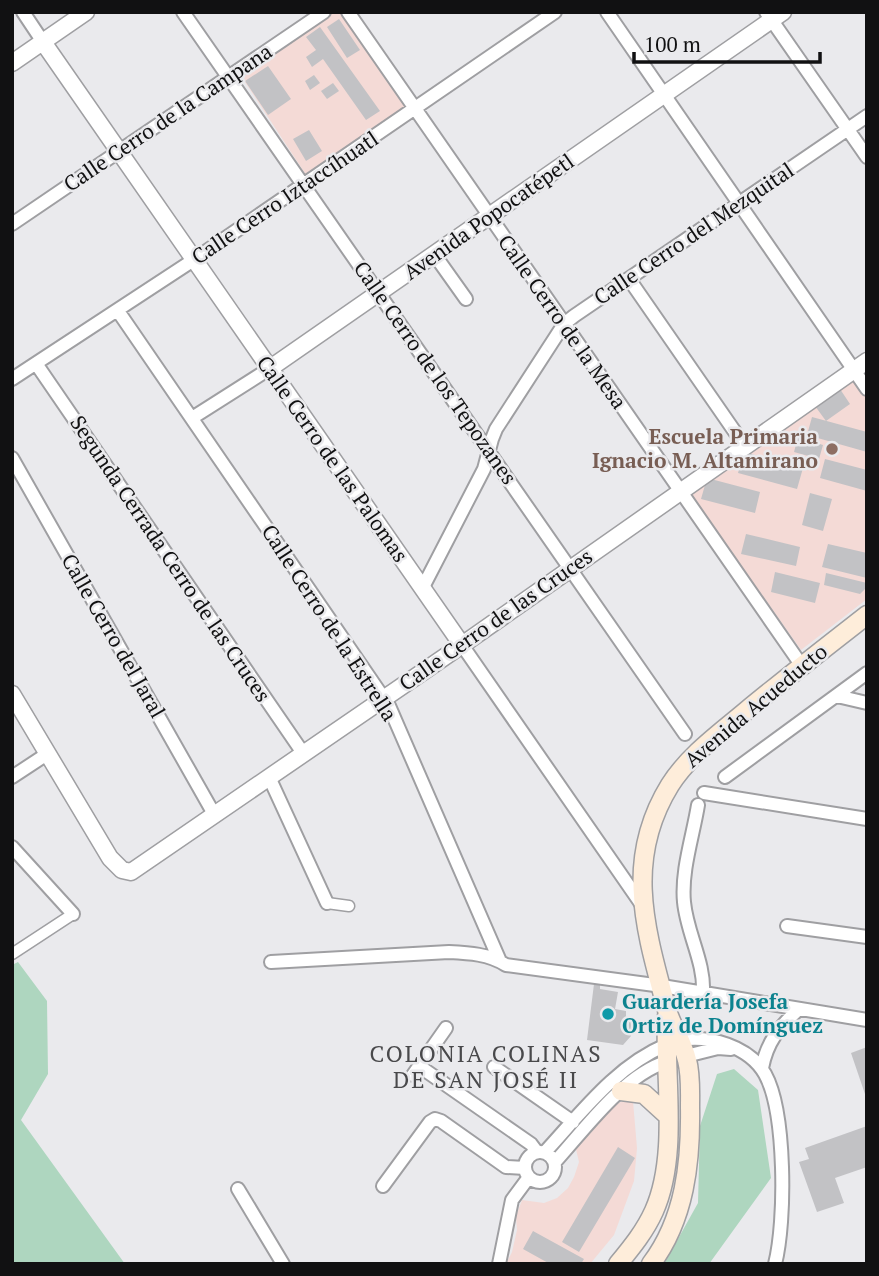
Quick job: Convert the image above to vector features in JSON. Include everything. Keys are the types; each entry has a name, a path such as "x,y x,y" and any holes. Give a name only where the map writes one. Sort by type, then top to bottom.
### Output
{"main road":[{"name":"Avenida Acueducto","path":"674,1051 662,986 648,940 643,905 643,861 653,821 669,786 699,751 867,615"},
{"path":"618,1264 638,1241 656,1208 665,1169 667,1115 674,1051"},
{"path":"651,1264 662,1249 678,1213 688,1167 690,1114 674,1051"},
{"path":"621,1091 644,1094 667,1115"}],"street":[{"name":"Calle Cerro de las Palomas","path":"23,12 643,905"},
{"path":"12,64 86,12"},
{"name":"Calle Cerro de los Tepozanes","path":"183,12 685,734"},
{"name":"Calle Cerro de la Campana","path":"12,224 324,12"},
{"name":"Calle Cerro de la Mesa","path":"348,12 802,666"},
{"name":"Calle Cerro Iztaccíhuatl","path":"12,379 195,259 555,12"},
{"path":"607,12 739,203 860,366 867,389"},
{"path":"773,15 867,157"},
{"name":"Avenida Popocatépetl","path":"192,418 269,369 489,217 773,15"},
{"name":"Calle Cerro del Mezquital","path":"422,589 484,469 496,429 564,324 867,116"},
{"path":"434,254 466,299"},
{"path":"629,279 744,445"},
{"name":"Calle Cerro de la Estrella","path":"118,311 384,699 499,959"},
{"name":"Segunda Cerrada Cerro de las Cruces","path":"37,365 303,753"},
{"name":"Calle Cerro de las Cruces","path":"47,754 110,859 122,870 131,872 462,645 860,366"},
{"name":"Calle Cerro del Jaral","path":"12,458 214,814"},
{"name":"Avenida Acueducto","path":"724,777 867,673"},
{"path":"12,695 47,754 12,776"},
{"path":"837,696 867,703"},
{"path":"269,777 327,903 349,906"},
{"path":"703,993 703,975 688,925 684,900 684,885 701,799 867,818"},
{"path":"12,847 73,914 12,954"},
{"path":"787,926 867,937"},
{"path":"271,961 449,952 499,959 506,965 662,986 867,1020"},
{"path":"762,1069 765,1051 777,1030 799,1009"},
{"path":"383,1186 430,1122 435,1119 506,1167 527,1172 537,1181 546,1180 553,1175 546,1155 416,1070 446,1028"},
{"path":"546,1155 573,1122 629,1065 674,1051 735,1049 751,1058 762,1069 775,1104 783,1198 782,1229 775,1264"},
{"path":"499,1264 512,1200 527,1172 528,1158 546,1155 639,1073 674,1051"},
{"path":"494,1067 573,1122"},
{"path":"238,1189 283,1264"}],"shaded area":[{"path":"330,12 340,12 408,108 308,178 239,73"},
{"path":"850,374 867,397 867,599 801,650 686,488"},
{"path":"623,1101 633,1101 637,1148 634,1181 614,1235 590,1264 506,1264 512,1252 517,1230 516,1216 522,1200 544,1203 557,1198 568,1188 579,1162 575,1145 612,1106"}],"green space":[{"path":"18,962 47,1001 48,1074 21,1120 125,1264 12,1264 12,965"},
{"path":"734,1069 758,1090 771,1178 709,1264 664,1264 698,1203 700,1126 717,1074"}],"building":[{"path":"339,19 360,50 347,58 327,27"},
{"path":"320,27 380,111 366,120 323,59 312,67 306,57 316,50 306,37"},
{"path":"268,66 291,99 268,115 245,81"},
{"path":"314,75 320,83 310,90 305,81"},
{"path":"333,83 339,91 327,99 321,91"},
{"path":"309,130 322,151 306,161 293,139"},
{"path":"840,389 850,404 826,421 815,406"},
{"path":"812,417 867,432 867,452 807,435"},
{"path":"798,437 823,445 819,459 794,452"},
{"path":"744,452 803,468 797,489 738,473"},
{"path":"825,459 867,470 867,491 820,478"},
{"path":"707,478 760,492 755,513 701,499"},
{"path":"810,493 832,499 823,531 802,525"},
{"path":"746,534 800,547 796,566 741,554"},
{"path":"828,544 867,553 867,578 822,567"},
{"path":"775,572 820,583 815,603 771,592"},
{"path":"826,573 867,583 867,587 860,594 824,585"},
{"name":"Guardería Josefa Ortiz de Domínguez","path":"594,984 600,985 600,989 618,992 615,1009 626,1011 626,1016 632,1021 631,1036 623,1045 587,1040"},
{"path":"867,1047 867,1097 866,1097 851,1053"},
{"path":"867,1126 867,1167 835,1178 844,1203 817,1212 799,1162 809,1159 805,1148"},
{"path":"618,1147 635,1158 579,1252 562,1242"},
{"path":"533,1231 584,1259 581,1264 550,1264 523,1249"}],"place":[{"name":"Escuela Primaria Ignacio M. Altamirano","path":"832,449"},
{"name":"Guardería Josefa Ortiz de Domínguez","path":"608,1014"}],"district":[{"name":"COLONIA COLINAS DE SAN JOSÉ II","path":"486,1067"}]}
